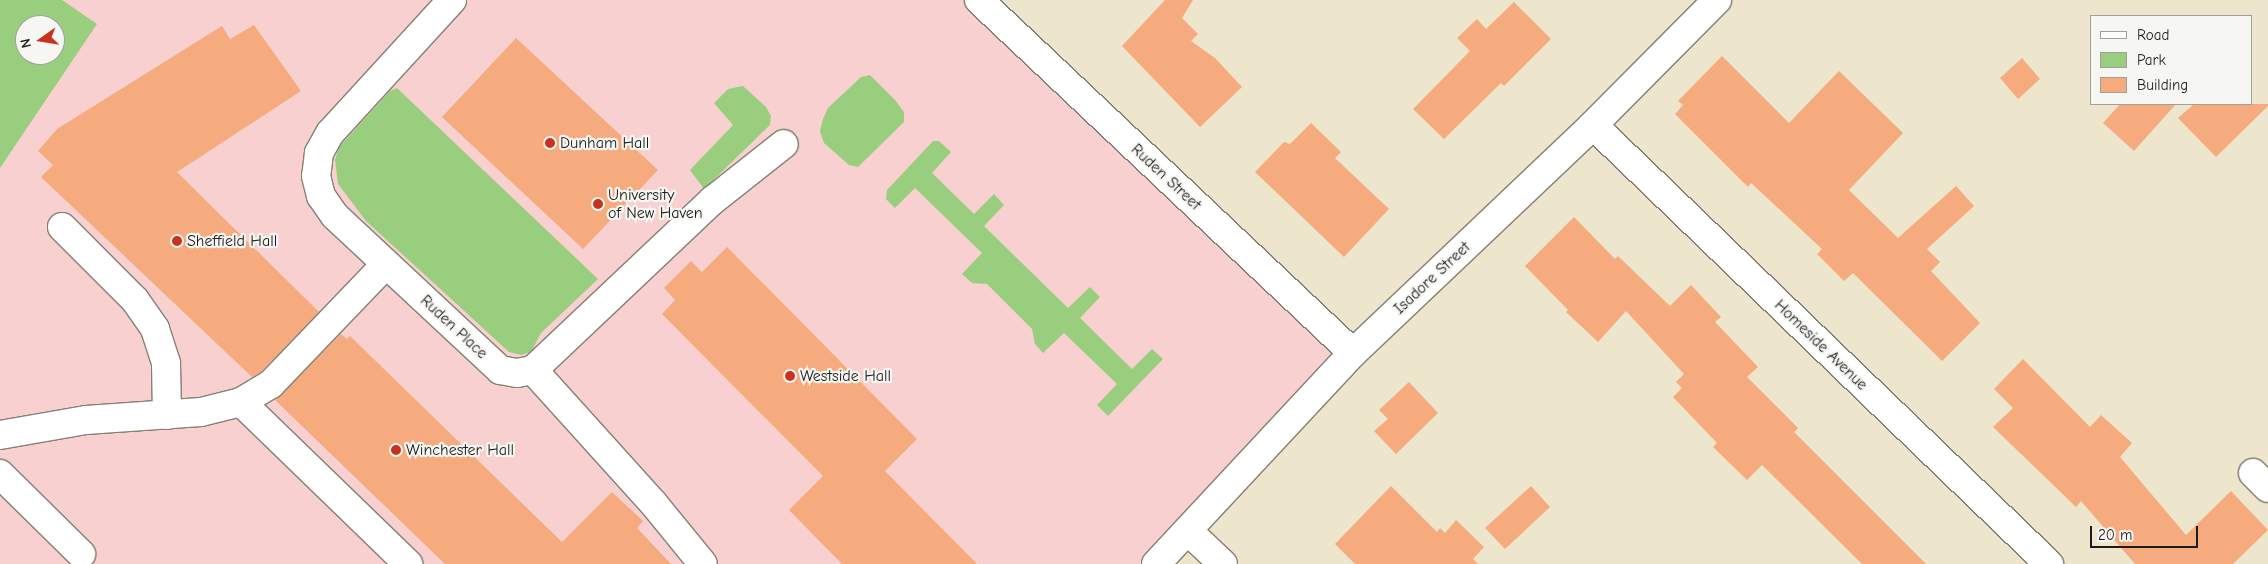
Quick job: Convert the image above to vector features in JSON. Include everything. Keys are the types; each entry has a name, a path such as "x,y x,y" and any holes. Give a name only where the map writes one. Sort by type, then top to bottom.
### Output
{"street":[{"name":"Ruden Place","path":"452,0 330,133 319,153 316,176 321,196 335,216 500,370 517,373 533,370"},
{"name":"Ruden Street","path":"979,0 1353,353"},
{"name":"Isadore Street","path":"1156,564 1353,353 1593,125 1717,0"},
{"name":"Homeside Avenue","path":"1593,125 2049,564"},
{"path":"703,564 654,504 533,370 713,200 784,144"},
{"path":"62,227 136,300 155,329 166,363 167,414"},
{"path":"0,435 86,420 201,412 241,402 271,384 386,264"},
{"path":"241,402 408,564"},
{"path":"0,474 81,554"},
{"path":"1188,531 1223,564"}],"shaded area":[{"name":"University of New Haven","path":"0,0 979,0 1353,353 1156,564 0,564"}],"green space":[{"path":"0,0 62,0 97,24 0,168"},
{"path":"870,75 904,112 904,122 858,167 849,165 824,143 820,131 828,108 861,77"},
{"path":"743,86 766,107 771,116 770,125 704,189 690,170 733,125 714,103 728,89"},
{"path":"397,88 598,279 541,333 531,352 521,355 509,352 366,221 338,184 335,160 339,147 390,91"},
{"path":"933,141 939,141 951,152 932,173 974,214 994,194 1004,205 984,226 1068,308 1090,287 1100,297 1080,318 1132,369 1152,349 1163,359 1108,416 1097,405 1117,384 1064,333 1043,353 1035,344 1032,329 987,284 972,283 962,274 982,253 915,188 895,208 886,199 887,190"}],"building":[{"path":"1165,0 1193,0 1182,18 1198,34 1191,41 1215,58 1242,87 1200,127 1122,46"},
{"path":"1514,2 1551,39 1504,86 1501,83 1444,139 1413,109 1470,51 1457,38 1477,19 1486,29"},
{"name":"Sheffield Hall","path":"254,25 301,91 177,172 319,312 261,372 252,377 41,177 53,165 38,151 57,129 222,26 230,39"},
{"name":"Dunham Hall","path":"516,38 658,170 583,249 442,117"},
{"path":"1722,56 1789,123 1839,71 1903,133 1849,190 1898,238 1956,186 1974,206 1927,249 1940,262 1931,271 1980,323 1942,361 1853,273 1844,281 1817,254 1822,249 1751,183 1748,187 1675,114 1683,105 1678,101"},
{"path":"2022,58 2040,79 2018,99 2000,78"},
{"path":"2268,104 2216,157 2178,118 2193,105"},
{"path":"2119,105 2175,105 2134,151 2103,123"},
{"path":"1311,123 1341,152 1335,158 1389,209 1344,257 1255,172 1284,142 1290,144"},
{"path":"1574,217 1615,259 1618,256 1670,306 1691,285 1721,317 1715,322 1758,367 1747,377 1798,428 1794,432 1926,564 1862,564 1762,465 1747,480 1713,447 1717,443 1673,397 1682,388 1676,382 1684,374 1626,311 1598,342 1566,312 1568,310 1525,266"},
{"name":"Westside Hall","path":"727,247 917,439 885,471 977,564 842,564 789,510 823,476 662,314 675,300 664,288 691,261 702,272"},
{"name":"Winchester Hall","path":"341,334 347,339 350,336 562,542 612,492 643,521 637,528 671,564 445,564 275,400"},
{"path":"2023,359 2090,427 2101,415 2132,443 2120,457 2186,535 2231,491 2268,530 2233,564 2135,564 2081,501 2076,507 1993,427 2013,408 1994,389"},
{"path":"1409,382 1438,413 1396,454 1374,431 1388,419 1379,410"},
{"path":"1391,486 1437,532 1440,528 1445,533 1456,520 1484,547 1473,559 1478,564 1355,564 1335,544"},
{"path":"1531,486 1550,507 1505,549 1485,528"}],"place":[{"name":"Dunham Hall","path":"550,143"},
{"name":"University of New Haven","path":"598,204"},
{"name":"Sheffield Hall","path":"177,241"},
{"name":"Westside Hall","path":"790,376"},
{"name":"Winchester Hall","path":"396,450"}]}
